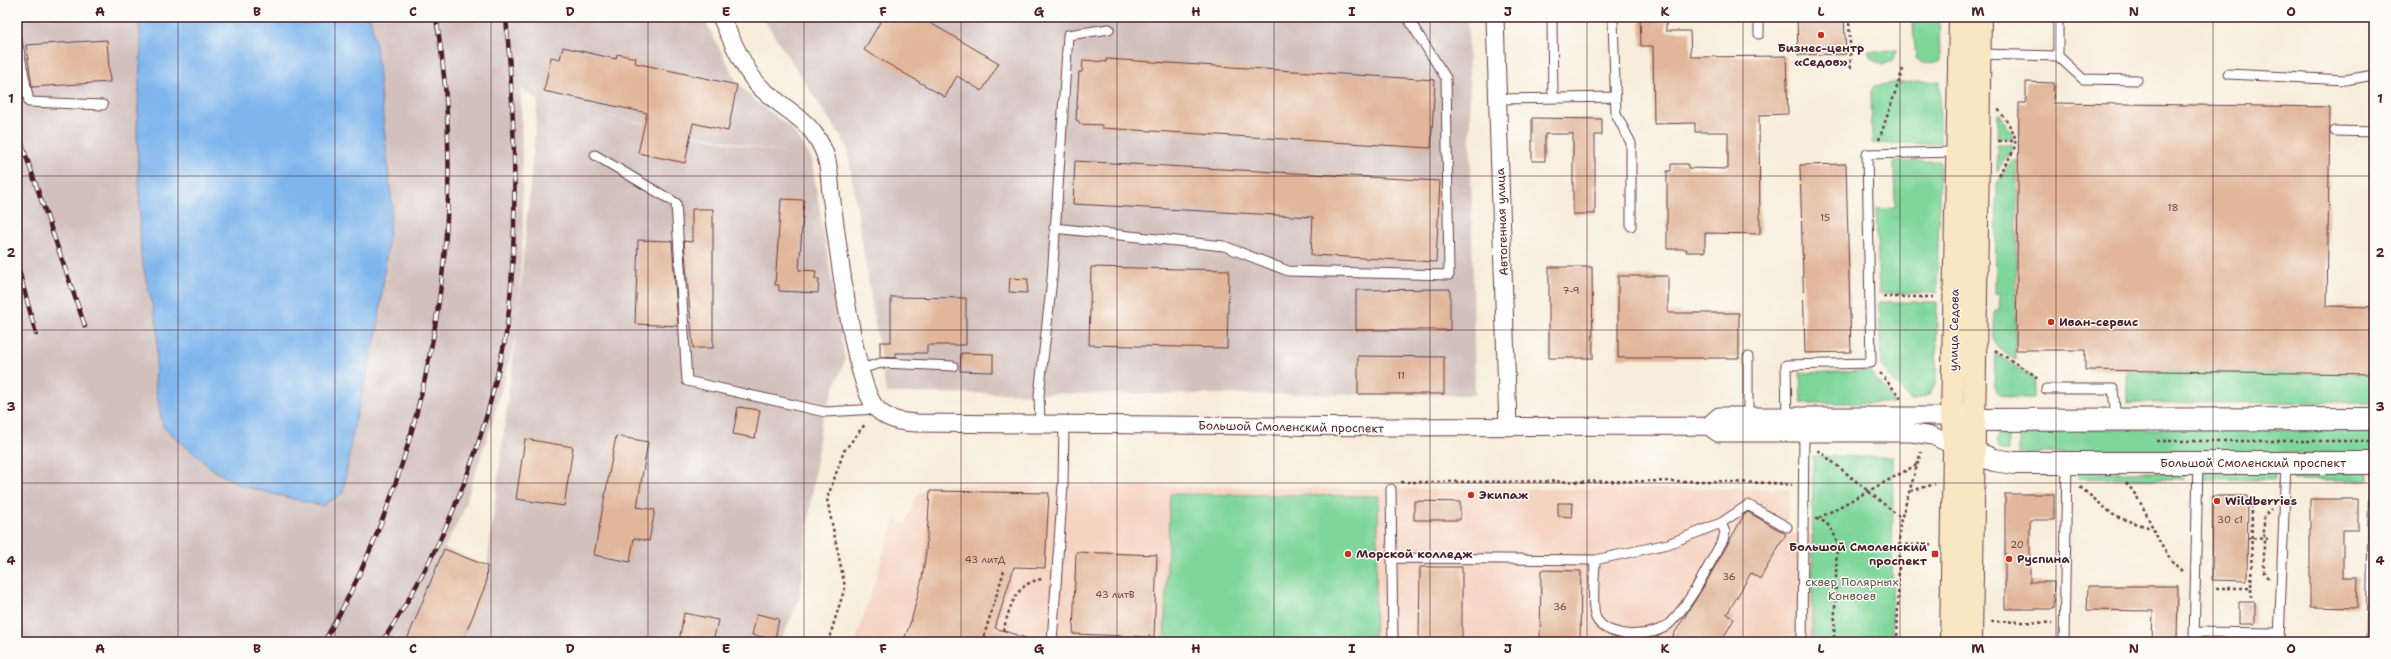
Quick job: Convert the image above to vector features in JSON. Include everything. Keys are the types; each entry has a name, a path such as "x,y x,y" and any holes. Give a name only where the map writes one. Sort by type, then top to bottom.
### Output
{"main road":[{"name":"улица Седова","path":"1960,17 1969,63 1976,420 1974,453 1971,642"},
{"name":"улица Седова","path":"1951,642 1954,446 1952,416 1958,152 1969,63 1980,17"}],"street":[{"path":"721,17 758,85 798,116 814,133 826,157 843,284 860,369 868,392 877,409"},
{"name":"Автогенная улица","path":"1495,17 1508,427"},
{"name":"Большой Смоленский проспект","path":"877,409 894,421 1040,424 1508,427 1708,426 1719,416 1748,424 1795,424 1952,416 1976,420 2374,419"},
{"name":"Большой Смоленский проспект","path":"1795,424 1933,436 1954,446 1994,460 2071,473 2198,463 2374,463"}],"lane":[{"path":"1054,228 1224,246 1288,271 1449,275 1446,78 1407,17"},
{"path":"1759,17 1760,34"},
{"path":"2058,17 2058,56"},
{"path":"1613,20 1616,114 1631,143 1631,226"},
{"path":"1552,22 1554,98"},
{"path":"1040,424 1040,395 1052,279 1054,228 1068,35 1109,29"},
{"path":"17,40 29,102 103,105"},
{"path":"1969,63 2058,56 2083,79 2137,80"},
{"path":"2228,74 2345,80 2374,76"},
{"path":"1498,99 1615,97"},
{"path":"2335,131 2374,132"},
{"path":"1802,642 1803,518 1795,424 1786,365 1871,363 1867,154 1958,152"},
{"path":"595,155 676,203 687,381 825,412 877,409"},
{"path":"1748,358 1748,424"},
{"path":"860,369 881,364 953,366"},
{"path":"2046,390 2113,389 2116,419"},
{"path":"1052,642 1063,485 1064,424"},
{"path":"2194,632 2279,639 2286,462"},
{"path":"2194,642 2198,463"},
{"path":"2371,641 2374,470"},
{"path":"2064,642 2071,473"},
{"path":"1391,489 1393,642"},
{"path":"1392,558 1595,560 1668,544 1721,523 1748,505 1787,527"},
{"path":"1595,560 1594,608 1596,618 1603,626 1614,632 1645,634 1658,631 1670,623 1681,610 1723,540 1725,532 1721,523"}],"path":[{"path":"1849,17 1851,71"},
{"path":"1874,154 1903,69"},
{"path":"1993,181 2016,150 2015,131 1994,103"},
{"path":"1994,141 2015,141"},
{"path":"1870,298 1941,297"},
{"path":"1991,348 2034,375 2046,390"},
{"path":"1871,363 1904,401"},
{"path":"828,642 846,587 828,499 844,451 877,409"},
{"path":"2150,441 2374,441"},
{"path":"1814,447 1902,518"},
{"path":"1898,642 1899,545 1902,518 1921,452"},
{"path":"1819,519 1866,490 1918,464"},
{"path":"2071,473 2116,517 2151,528"},
{"path":"1411,482 1718,482 1744,484 1772,482 1793,485"},
{"path":"1910,492 1939,483"},
{"path":"2126,483 2143,504 2151,528 2171,562 2196,582"},
{"path":"2251,598 2252,502"},
{"path":"1803,518 1819,519 1828,525 1835,534 1837,544 1834,642"},
{"path":"2247,538 2258,538"},
{"path":"1899,545 1938,544"},
{"path":"982,642 1004,571"},
{"path":"1003,631 1015,595 1021,588 1036,580 1056,578"},
{"path":"2216,588 2251,588"},
{"path":"1986,620 2064,623"},
{"path":"984,638 998,642"},
{"path":"2279,639 2371,641"}],"shaded area":[{"path":"17,17 703,17 737,82 753,99 791,128 811,158 845,360 821,423 799,601 780,642 396,642 400,630 392,642 17,642","holes":["521,89 538,100 518,312 523,226","586,111 789,154 725,142","516,336 487,566 444,548 462,514 494,416"]},
{"path":"762,17 1468,17 1475,395 886,393 847,146"},
{"name":"Морской колледж","path":"1063,485 1391,489 1789,489 1787,534 1813,535 1812,642 855,642 895,520 906,524 915,498 919,494 933,486"}],"green space":[{"path":"1912,17 1939,17 1940,62 1922,63 1916,58"},
{"path":"1897,50 1893,61 1882,65 1871,58 1868,51"},
{"path":"1940,81 1940,144 1872,143 1871,91 1874,86 1894,83"},
{"path":"1998,114 2000,114 2012,133 2013,139 1997,138"},
{"path":"1997,144 2012,144 2012,151 1997,171"},
{"path":"2017,160 2015,360 2000,350 1994,341 1994,336 1995,311 1999,311 2000,294 1995,293 1997,183 2012,161"},
{"path":"1940,161 1937,293 1879,293 1876,209 1895,208 1894,162"},
{"path":"1879,302 1937,302 1936,384 1928,395 1911,401 1881,366"},
{"path":"1995,353 2034,378 2034,398 2009,397 1997,392 1994,378"},
{"path":"1866,367 1896,403 1801,403 1800,373 1866,371"},
{"path":"2127,370 2374,374 2374,402 2127,403"},
{"path":"2008,429 2008,452 1999,449 1996,442 1999,433"},
{"path":"2019,429 2374,429 2374,453 2019,453"},
{"name":"сквер Полярных Конвоев","path":"1813,456 1893,457 1892,642 1812,642"},
{"path":"2077,472 2187,472 2183,480 2077,478"},
{"path":"2203,472 2274,472 2274,480 2203,479"},
{"path":"2293,472 2368,472 2368,480 2293,480"},
{"path":"1170,494 1379,496 1374,642 1164,642"}],"water":[{"path":"138,17 370,17 376,48 392,207 378,326 353,431 343,493 322,506 242,486 215,471 163,427 155,385 158,329 141,257 137,129 141,45"}],"building":[{"path":"883,17 920,17 999,63 982,91 957,76 945,97 864,50"},
{"path":"1640,17 1666,17 1666,31 1690,31 1691,57 1786,56 1788,114 1759,115 1760,234 1705,233 1705,252 1686,252 1687,249 1667,249 1667,171 1671,171 1671,164 1688,164 1688,168 1728,169 1728,132 1695,132 1695,123 1654,124 1653,46 1641,46"},
{"name":"Бизнес-центр «Седов»","path":"1797,17 1844,17 1846,54 1798,55"},
{"path":"107,40 110,82 32,87 26,45"},
{"path":"563,47 616,59 617,54 636,58 635,63 737,85 728,131 693,123 685,163 638,153 647,113 544,91 551,57 560,59"},
{"path":"1106,59 1435,80 1431,148 1102,128 1102,125 1079,124 1079,121 1076,120 1079,72 1082,72 1083,60 1106,62"},
{"path":"2026,82 2054,83 2053,103 2330,107 2327,306 2374,307 2374,374 2085,370 2085,350 2016,350 2019,103 2026,103"},
{"path":"1532,118 1602,119 1602,135 1595,135 1595,214 1573,214 1573,134 1545,134 1545,161 1532,161"},
{"path":"1075,161 1440,181 1436,262 1311,255 1313,217 1073,204"},
{"path":"1846,164 1851,352 1805,353 1800,165"},
{"path":"781,199 804,200 799,270 816,271 815,279 819,279 818,293 779,291 779,285 775,285"},
{"path":"692,209 713,209 713,348 693,348 684,241 692,242"},
{"path":"638,240 672,241 678,326 635,324"},
{"path":"1091,267 1229,270 1227,348 1089,345"},
{"path":"1549,267 1592,267 1593,358 1549,358"},
{"path":"1618,276 1668,276 1668,313 1739,313 1739,358 1618,358"},
{"path":"1010,278 1028,279 1027,293 1009,292"},
{"path":"1450,289 1450,330 1356,330 1356,290"},
{"path":"891,297 966,298 966,345 927,345 927,353 896,353 896,358 880,357 880,342 891,342"},
{"path":"961,353 993,354 993,372 960,371"},
{"path":"1358,356 1444,357 1444,394 1358,394"},
{"path":"738,407 760,410 755,438 733,434"},
{"path":"616,436 648,442 637,507 655,510 649,541 634,538 630,562 594,555"},
{"path":"525,439 573,447 564,506 516,499"},
{"path":"930,491 1049,493 1045,568 1014,567 995,628 1029,639 1028,642 903,642 912,618 922,579 926,551"},
{"path":"2005,494 2054,494 2054,520 2030,520 2030,582 2054,582 2053,609 2005,609"},
{"path":"2213,496 2248,496 2247,581 2212,580"},
{"path":"2310,499 2358,499 2358,530 2343,530 2343,577 2358,577 2357,608 2310,607"},
{"path":"1414,501 1460,502 1460,520 1414,520"},
{"path":"1558,503 1573,503 1572,517 1558,516"},
{"path":"1748,512 1786,534 1760,579 1751,573 1727,614 1734,619 1721,642 1669,642 1704,586 1744,515"},
{"path":"444,549 487,566 486,584 462,642 406,642"},
{"path":"1076,552 1157,555 1154,637 1073,634"},
{"path":"1420,567 1462,567 1462,642 1419,642"},
{"path":"1541,570 1581,571 1580,642 1540,642"},
{"path":"2088,586 2178,586 2177,642 2152,642 2153,611 2087,610"},
{"path":"2239,602 2255,602 2255,624 2239,624"},
{"path":"684,613 718,620 713,642 679,642"},
{"path":"757,614 779,619 775,639 752,635"}],"railway":[{"path":"324,642 360,572 391,497 415,419 433,339 444,257 448,176 446,95 436,17"},
{"path":"382,642 420,579 452,514 488,411 505,340 511,289 514,211 512,94 506,17"},
{"path":"17,130 85,326"},
{"path":"17,263 36,334"}],"place":[{"name":"Бизнес-центр «Седов»","path":"1821,35"},
{"name":"Иван-сервис","path":"2051,322"},
{"name":"Экипаж","path":"1471,495"},
{"name":"Wildberries","path":"2217,501"},
{"name":"Морской колледж","path":"1348,554"},
{"name":"Большой Смоленский проспект","path":"1935,554"},
{"name":"Руспина","path":"2009,559"}]}
